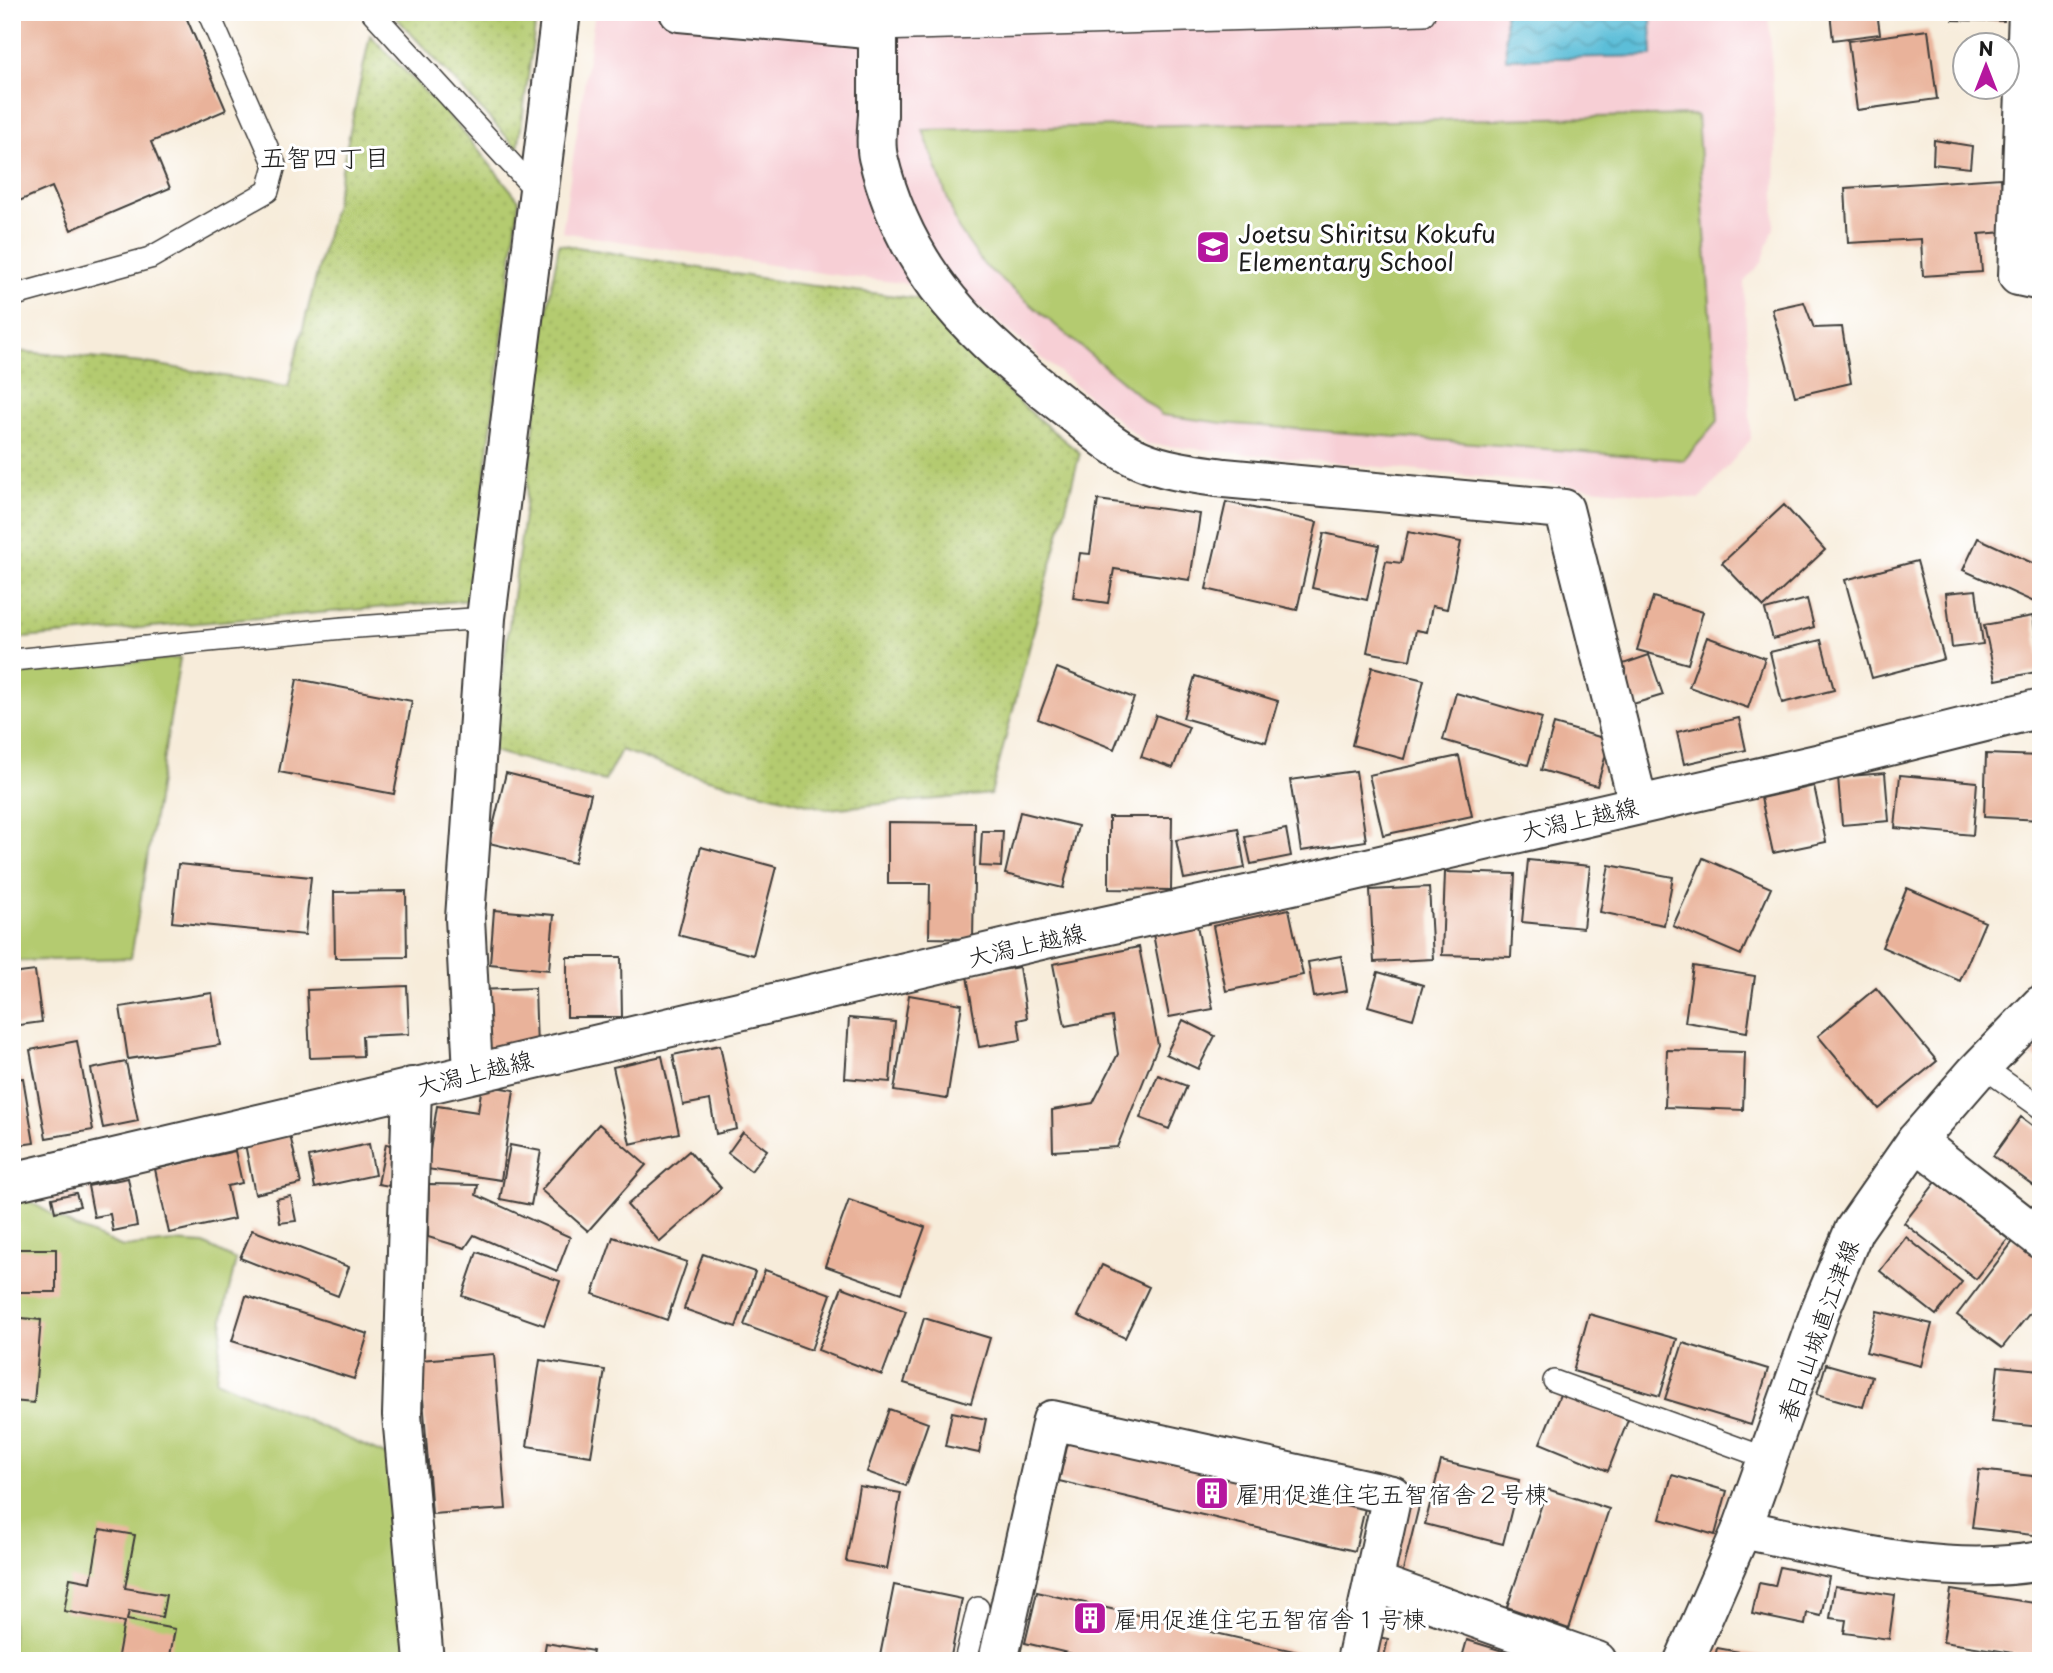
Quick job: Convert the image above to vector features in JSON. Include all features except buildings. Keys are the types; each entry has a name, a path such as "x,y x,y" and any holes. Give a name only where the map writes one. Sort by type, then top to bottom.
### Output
{"street":[{"path":"473,1072 465,918 485,618 561,12"},
{"path":"679,12 878,30 877,153 905,238 958,315 1009,362 1113,444 1140,460 1171,470 1224,478 1564,509 1638,803"},
{"path":"2028,12 2018,276 2041,281"},
{"name":"大潟上越線","path":"12,1182 1059,936 1320,879 1638,803 1821,763 2041,708"},
{"name":"春日山城直江津線","path":"1684,1661 1742,1529 1820,1311 1854,1230 1916,1141 1982,1066 2041,1006"},
{"path":"412,1087 402,1415 424,1661"},
{"path":"1916,1141 2041,1239"},
{"path":"999,1661 1052,1420 1392,1495 1356,1661"},
{"path":"1742,1529 1901,1562 2000,1569 2041,1561"},
{"path":"1373,1582 1597,1661"}],"lane":[{"path":"12,296 150,258 268,191 275,165 208,12"},
{"path":"372,12 538,193"},
{"path":"878,30 1424,14"},
{"path":"12,660 343,628 485,618"},
{"path":"1982,1066 2041,1108"},
{"path":"1554,1381 1769,1459"},
{"path":"965,1661 978,1608"}],"shaded area":[{"name":"Joetsu Shiritsu Kokufu Elementary School","path":"595,12 1769,12 1776,151 1774,228 1762,262 1744,282 1751,439 1700,499 1147,444 959,290 828,274 562,232"}],"green space":[{"path":"391,12 537,12 518,149"},
{"path":"370,35 460,128 519,200 470,600 12,639 12,356 15,351 153,364 288,387 335,203"},
{"path":"1697,115 1718,421 1684,460 1222,423 1162,415 984,265 958,228 923,130"},
{"path":"559,244 783,282 920,299 957,342 996,380 1080,453 991,794 827,809 685,773 621,750 605,781 492,751 525,508 546,317"},
{"path":"180,658 131,958 12,961 12,671"},
{"path":"18,1195 75,1227 123,1247 173,1242 204,1244 236,1260 224,1311 216,1380 394,1459 407,1661 12,1661 12,1196"}],"water":[{"path":"1505,12 1651,12 1652,56 1506,59"}],"place":[{"name":"Joetsu Shiritsu Kokufu Elementary School","path":"1213,247"},
{"name":"雇用促進住宅五智宿舎２号棟","path":"1212,1493"},
{"name":"雇用促進住宅五智宿舎１号棟","path":"1090,1618"}],"district":[{"name":"五智四丁目","path":"325,156"}]}
